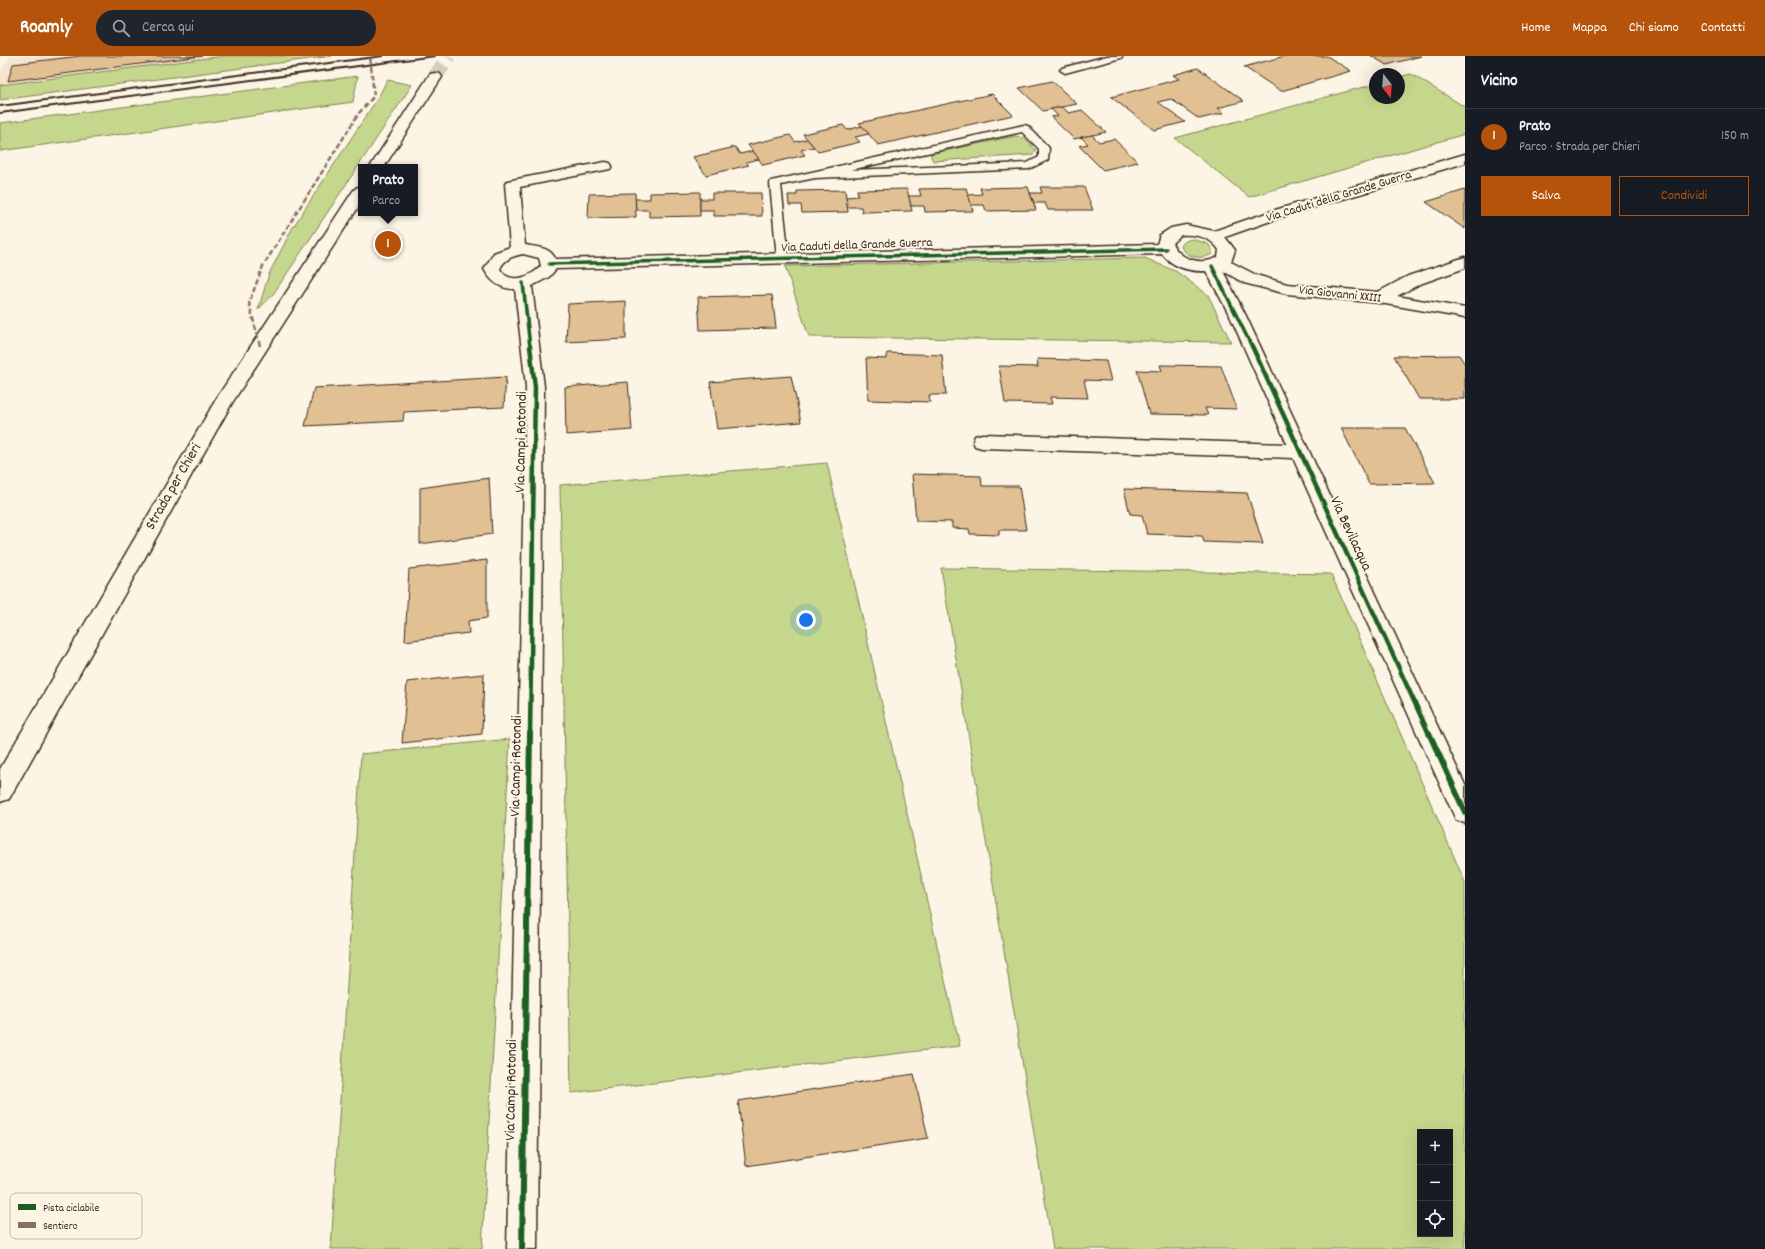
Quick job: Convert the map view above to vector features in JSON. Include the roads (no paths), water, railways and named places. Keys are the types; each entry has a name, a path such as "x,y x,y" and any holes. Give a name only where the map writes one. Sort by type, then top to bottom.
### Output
{"street":[{"path":"379,164 435,77"},
{"name":"Via Caduti della Grande Guerra","path":"1214,236 1280,213 1465,158"},
{"path":"518,250 512,184 605,166"},
{"name":"Strada per Chieri","path":"0,791 224,400 358,196"},
{"path":"1196,230 1214,236 1224,245 1227,250 1225,259 1216,264 1194,266 1184,263 1170,254 1164,243 1166,238 1178,231 1196,230"},
{"name":"Via Caduti della Grande Guerra","path":"549,264 1166,249"},
{"path":"518,250 540,252 546,256 549,264 545,273 540,278 523,283 510,283 499,279 492,269 498,258 505,253 518,250"},
{"path":"1380,298 1414,280 1465,262"},
{"name":"Via Giovanni XXIII","path":"1216,264 1250,279 1287,289 1380,298 1465,313"},
{"name":"Via Bevilacqua","path":"1216,264 1298,451 1465,812"},
{"name":"Via Campi Rotondi","path":"522,1249 535,387 523,283"},
{"path":"982,441 1298,451"}],"lane":[{"path":"1065,70 1118,56"},
{"path":"783,259 775,183 1024,128 1044,148 1044,158 1029,166 815,175"}],"tunnel":[{"path":"435,77 449,56"}],"railway":[{"path":"0,106 383,56"},
{"path":"0,113 435,56"}],"place":[{"name":"Prato","path":"388,244"}]}
